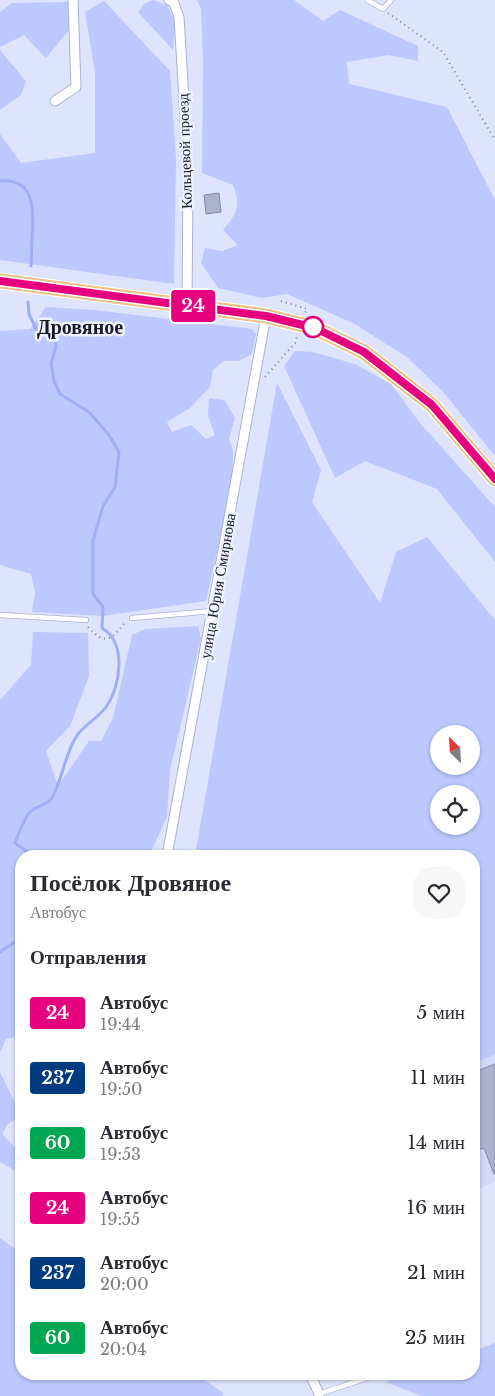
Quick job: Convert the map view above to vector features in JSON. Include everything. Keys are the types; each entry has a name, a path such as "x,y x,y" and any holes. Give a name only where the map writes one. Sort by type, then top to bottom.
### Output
{"highway":[{"path":"0,281 266,316 302,324 364,352 392,373 432,405 495,478"}],"street":[{"path":"55,101 76,86 73,0"},
{"name":"Кольцевой проезд","path":"169,0 174,3 179,17 183,83 188,185 186,305"},
{"name":"улица Юрия Смирнова","path":"168,850 266,316"},
{"path":"313,1380 319,1394"}],"lane":[{"path":"367,0 382,9 391,0"},
{"path":"132,618 213,611"},
{"path":"0,615 86,620"},
{"path":"319,1394 361,1380"}],"path":[{"path":"382,9 443,52 495,140"},
{"path":"262,380 295,343 306,309 281,301"},
{"path":"86,620 88,628 98,637 109,639 116,636 125,622 132,618"}],"shaded area":[{"path":"153,0 167,5 175,22 173,50 138,12 144,4"},
{"path":"197,0 294,0 323,21 340,10 418,46 418,61 389,55 347,62 349,84 447,107 495,200 495,456 444,393 408,358 355,324 287,294 262,298 218,288 201,263 205,248 222,251 238,245 223,230 237,209 237,199 233,185 202,173 203,62 201,9"},
{"path":"104,1 170,71 176,159 174,284 0,260 0,134 21,163 95,153 95,72 85,12"},
{"path":"68,2 69,30 46,58 24,35 0,47 0,12 12,3"},
{"path":"0,50 26,81 21,95 0,110"},
{"path":"46,307 94,310 252,329 256,334 252,354 239,361 224,361 213,370 210,387 190,408 167,422 172,432 191,425 206,439 215,435 208,416 209,398 224,400 235,418 229,439 233,451 232,484 206,601 102,616 32,612 35,593 31,574 0,565 0,331 30,329"},
{"path":"295,351 312,352 355,364 391,384 420,423 495,507 495,562 437,489 365,461 335,478 284,366"},
{"path":"277,383 321,470 312,502 380,603 396,552 427,537 495,620 495,1054 480,1061 480,850 196,850"},
{"path":"198,626 201,639 170,770 167,817 152,850 15,850 15,1037 6,1039 0,1052 0,700 31,665 33,632 88,633 89,676 70,726 46,751 58,786 89,741 101,741 113,718 132,635 145,629"},
{"path":"495,1054 495,1182 480,1188 480,1061"},
{"path":"0,1072 15,1103 15,1120 8,1124 2,1134 15,1147 15,1171 0,1162"},
{"path":"0,1238 15,1249 15,1380 205,1380 222,1392 223,1396 0,1396"},
{"path":"495,1343 495,1396 421,1396 386,1382 392,1380 480,1380 480,1349"}],"building":[{"path":"219,193 221,212 206,214 204,195"},
{"path":"495,1064 495,1174 484,1148 480,1149 480,1070"}],"waterway":[{"path":"0,181 20,185 30,199 33,218 31,266"},
{"path":"25,850 15,843 23,823 32,810 52,798 67,757 78,734 106,707 111,698 118,677 119,665 115,644 110,635 102,628 103,607 93,594 93,541 103,506 115,487 119,452 109,435 89,412 60,394 54,381 51,363 56,347 55,336 38,333 29,314 28,302"},
{"path":"0,952 15,942"}],"bus line":[{"name":"24","path":"0,281 266,316 315,328 364,352 432,405 495,479"}],"district":[{"name":"Дровяное","path":"80,327"}]}
